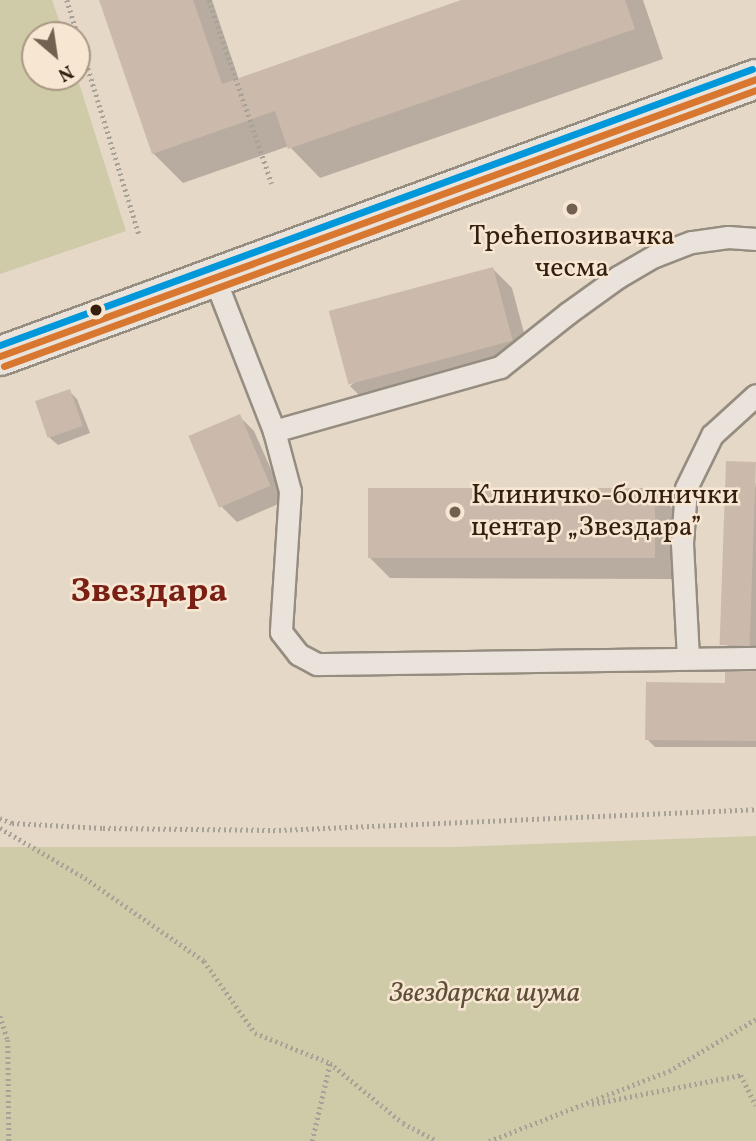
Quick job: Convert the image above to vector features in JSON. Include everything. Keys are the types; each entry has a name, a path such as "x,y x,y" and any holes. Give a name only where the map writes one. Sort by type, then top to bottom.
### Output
{"street":[{"path":"0,356 756,79"}],"lane":[{"path":"274,431 499,368 578,306 653,256 691,242 728,237 756,239"},
{"path":"214,277 274,431 290,491 281,632 298,654 317,664 756,658"},
{"path":"688,657 682,543 686,488 712,435 756,396"}],"path":[{"path":"67,0 139,234"},
{"path":"209,0 272,184"},
{"path":"0,818 12,823 103,828 279,830 756,809"},
{"path":"0,828 85,878 204,961 255,1033 330,1063 403,1123 437,1141"},
{"path":"0,1016 8,1040 9,1141"},
{"path":"489,1141 669,1071 756,1019"},
{"path":"312,1141 330,1063"},
{"path":"578,1107 741,1074 756,1106"}],"green space":[{"path":"0,0 52,0 59,21 21,21 21,91 81,91 126,231 0,274"},
{"name":"Звездарска шума","path":"756,836 756,1141 0,1141 0,847 454,847"}],"building":[{"path":"99,0 193,0 222,84 461,0 625,0 635,29 288,149 275,111 152,154"},
{"path":"493,267 513,340 348,384 329,311"},
{"path":"70,389 83,426 48,438 35,401"},
{"path":"240,414 270,486 219,508 188,436"},
{"path":"726,461 756,462 750,646 720,645"},
{"path":"368,488 655,488 655,558 368,558"},
{"path":"756,671 756,741 645,740 646,682 725,683 725,672"}],"transit line":[{"path":"0,345 752,69"},
{"path":"0,356 756,79"},
{"path":"4,366 756,90"}],"place":[{"name":"Трећепозивачка чесма","path":"572,209"},
{"name":"Клиничко-болнички центар „Звездара”","path":"455,512"}],"district":[{"name":"Звездара","path":"149,592"}]}
